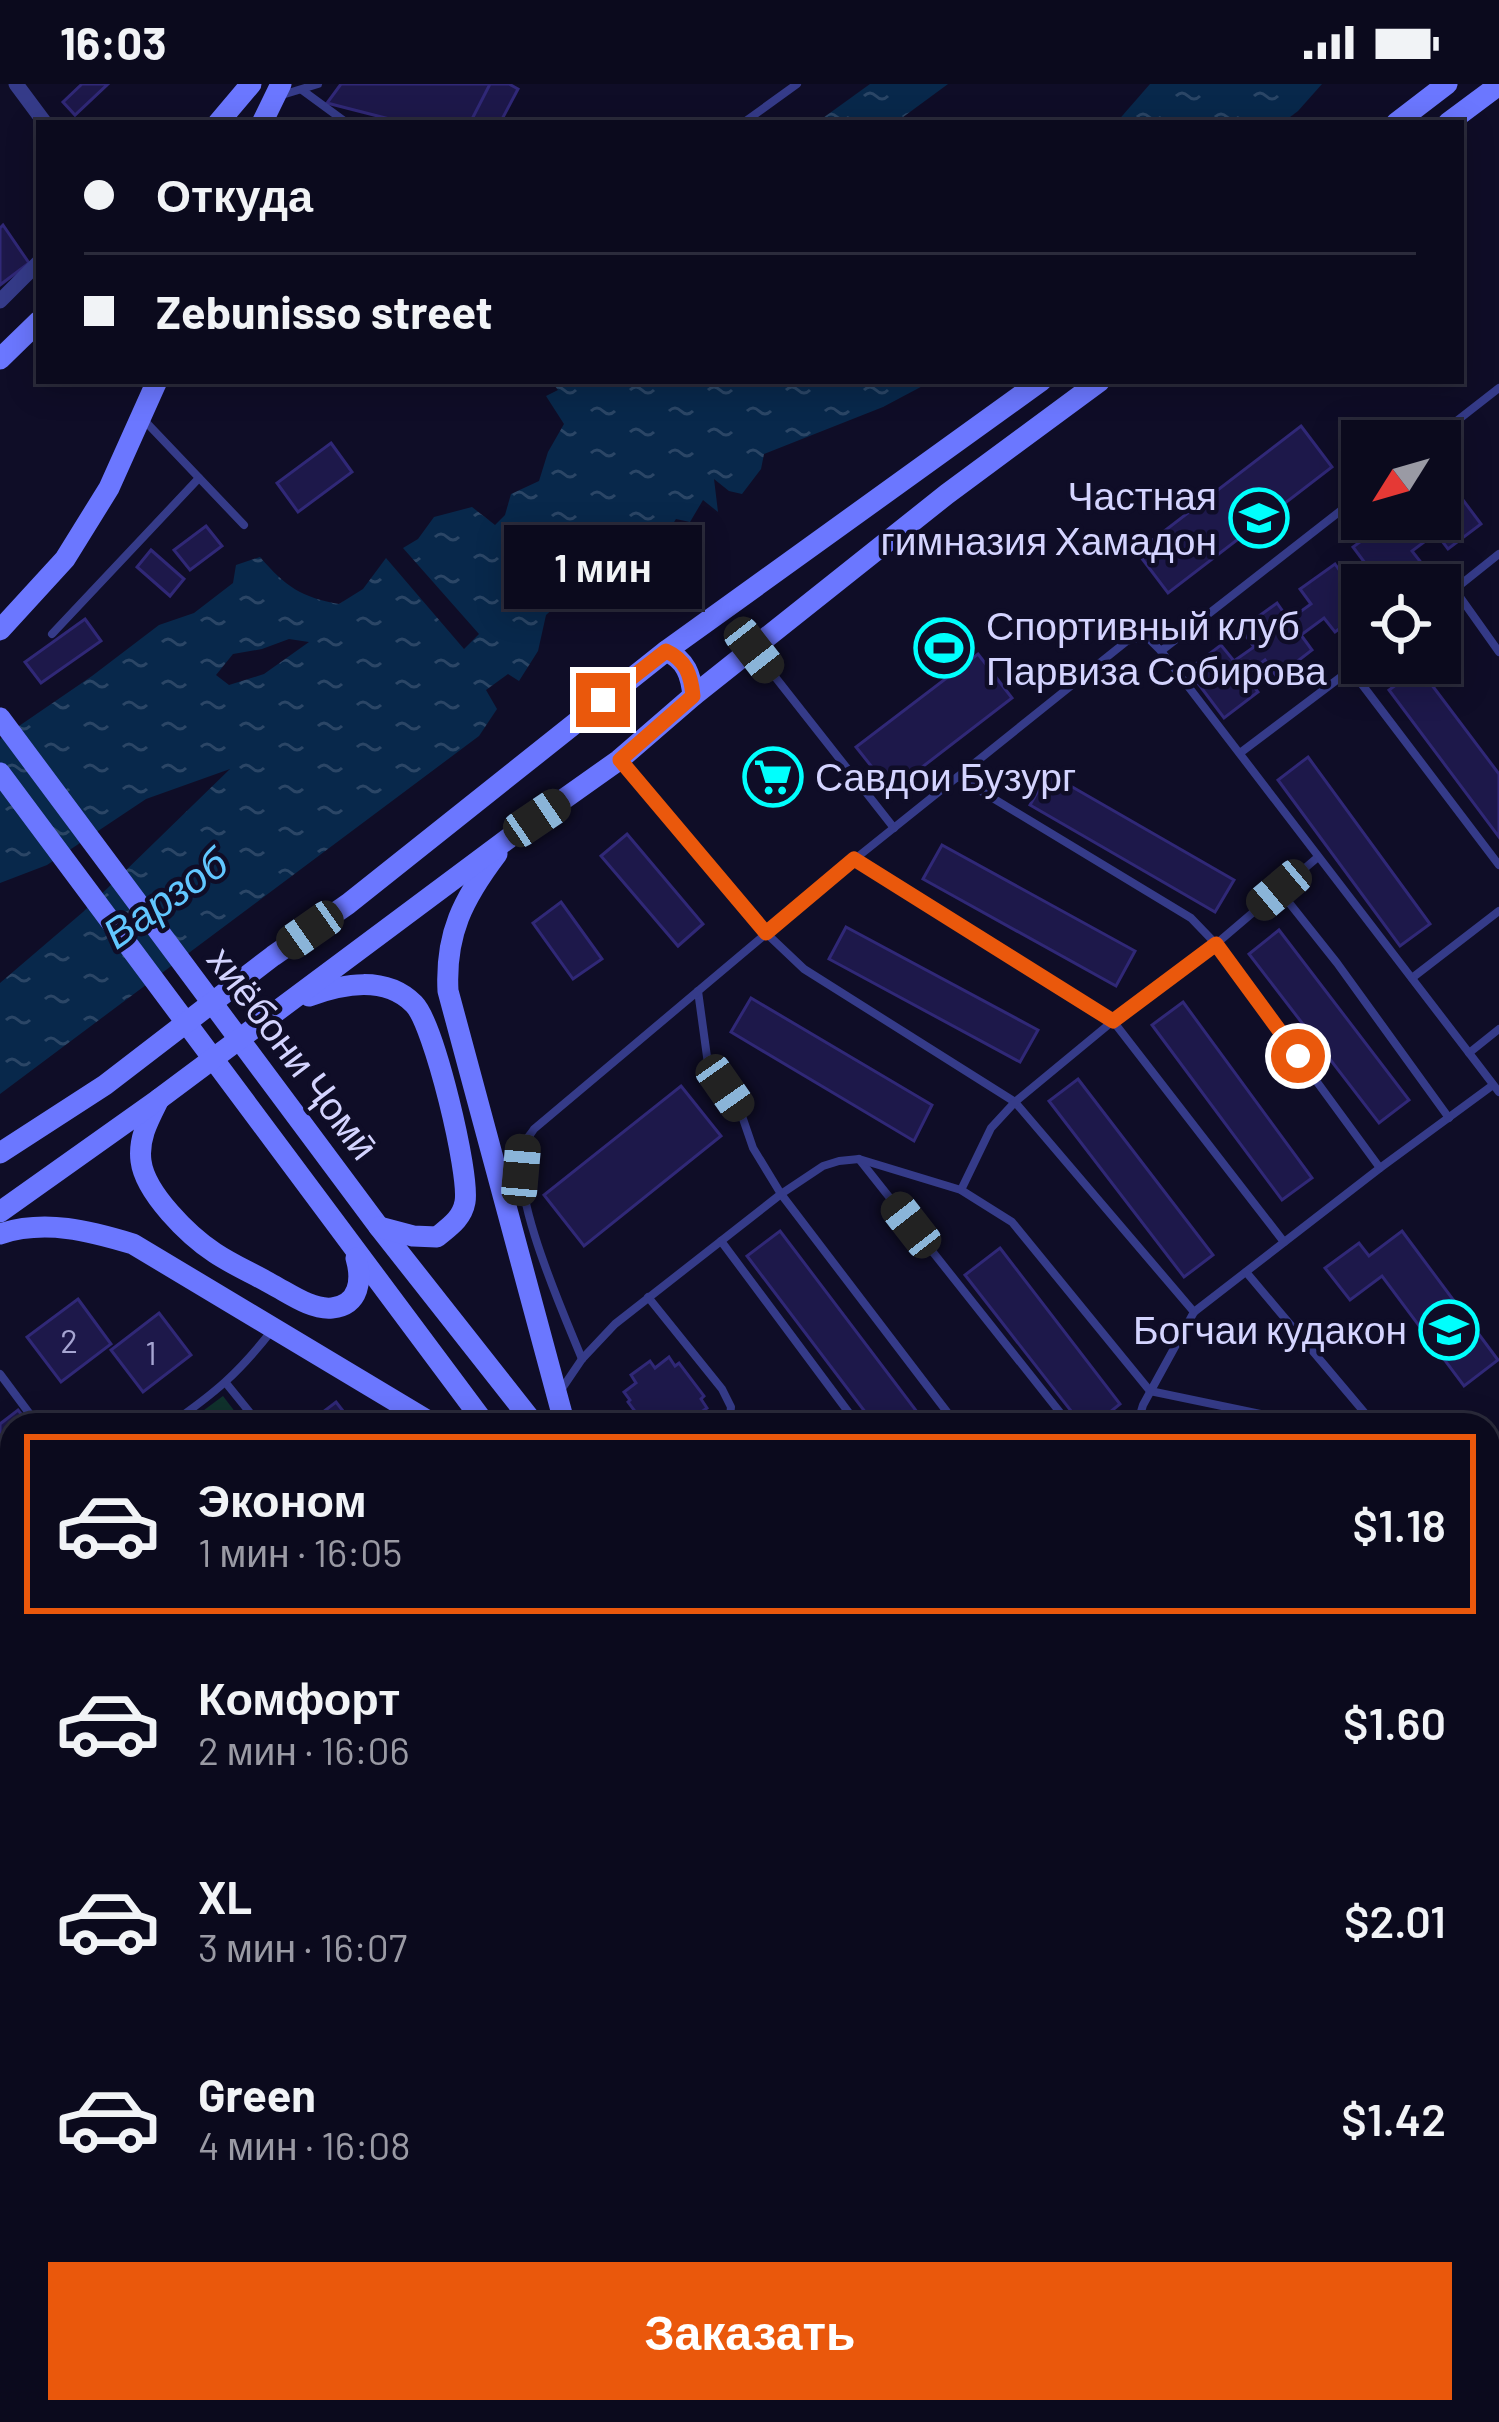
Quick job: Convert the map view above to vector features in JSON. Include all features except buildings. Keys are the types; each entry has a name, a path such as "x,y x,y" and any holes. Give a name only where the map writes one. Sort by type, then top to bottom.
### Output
{"main road":[{"path":"221,120 251,84"},
{"path":"1400,120 1448,84"},
{"path":"1452,120 1499,86"},
{"path":"264,120 286,90"},
{"path":"0,359 36,323"},
{"path":"0,630 65,559 109,488 156,384"},
{"path":"0,1153 105,1085 348,904 666,651 1037,384"},
{"path":"0,1212 620,760 947,494 1096,384"},
{"path":"666,651 686,667 693,696"},
{"name":"хиёбони Ҷомӣ","path":"0,718 379,1227 526,1413"},
{"name":"хиёбони Ҷомӣ","path":"0,773 477,1413"},
{"path":"508,838 454,924 447,961 448,991 562,1413"},
{"path":"287,1003 339,985 373,984 417,1006 432,1037 466,1179 465,1207 457,1221 437,1237 379,1227"},
{"path":"159,1099 142,1137 144,1175 180,1224 213,1252 306,1303 330,1309 346,1304 358,1290 361,1275 353,1248"},
{"path":"0,1234 17,1228 87,1230 133,1244 415,1413"}],"street":[{"path":"16,84 43,120"},
{"path":"0,301 36,265"}],"lane":[{"path":"286,90 318,84"},
{"path":"747,120 796,84"},
{"path":"286,90 341,120"},
{"path":"1460,420 1497,393"},
{"path":"142,418 244,525"},
{"path":"52,634 200,478"},
{"path":"1161,651 1341,510"},
{"path":"1461,585 1499,554"},
{"path":"1461,598 1499,652"},
{"path":"583,1359 526,1204 521,1170 524,1145 535,1129 854,859 1127,641 1144,636 1161,651 1496,1089 1380,1168 1195,1312 1142,1413"},
{"path":"754,650 894,828"},
{"path":"1240,753 1341,677"},
{"path":"1362,684 1499,865"},
{"path":"620,760 766,933 805,969 1015,1102 1195,1312"},
{"path":"958,776 1191,918 1216,944 1380,1168"},
{"path":"961,1190 991,1128 1015,1102 1318,857"},
{"path":"854,859 1113,1021 1284,1242"},
{"path":"1279,890 1449,1118"},
{"path":"1412,978 1499,911"},
{"path":"698,990 708,1064 742,1113 753,1148 781,1194 948,1413"},
{"path":"1469,1053 1499,1029"},
{"path":"557,1396 615,1324 648,1298 823,1166 859,1159 961,1190 1012,1222 1150,1391 1255,1413"},
{"path":"859,1159 1060,1413"},
{"path":"721,1241 849,1413"},
{"path":"1246,1272 1365,1413"},
{"path":"648,1298 722,1389 730,1413"},
{"path":"185,1413 245,1365 274,1328"},
{"path":"0,1374 29,1413"},
{"path":"226,1383 250,1413"}],"green space":[{"path":"223,1396 236,1413 200,1413"}],"water":[{"path":"870,84 948,84 899,120 820,120"},
{"path":"1150,84 1322,84 1286,120 1119,120"},
{"name":"Варзоб","path":"553,384 926,384 883,407 764,454 761,469 742,494 714,479 718,512 703,500 690,522 676,519 665,550 647,547 640,571 612,592 588,602 565,598 546,615 538,651 519,681 508,674 486,690 497,709 479,736 0,1094 0,983 83,912 230,769 146,799 47,865 0,883 0,739 159,625 194,613 233,583 236,565 260,557 295,589 339,604 363,589 386,558 464,649 479,634 403,548 418,539 434,517 472,507 495,525 505,515 511,494 539,481 564,424 546,396 558,390","holes":["289,639 309,642 264,674 229,685 216,675 233,654"]}],"place":[{"name":"Частная гимназия Хамадон","path":"1259,518"},
{"name":"Спортивный клуб Парвиза Собирова","path":"944,648"},
{"name":"Савдои Бузург","path":"773,777"},
{"name":"Богчаи кудакон","path":"1449,1330"}],"route":[{"path":"603,700 666,651 686,667 693,696 620,760 766,933 854,859 1113,1021 1216,944 1298,1056"}]}
